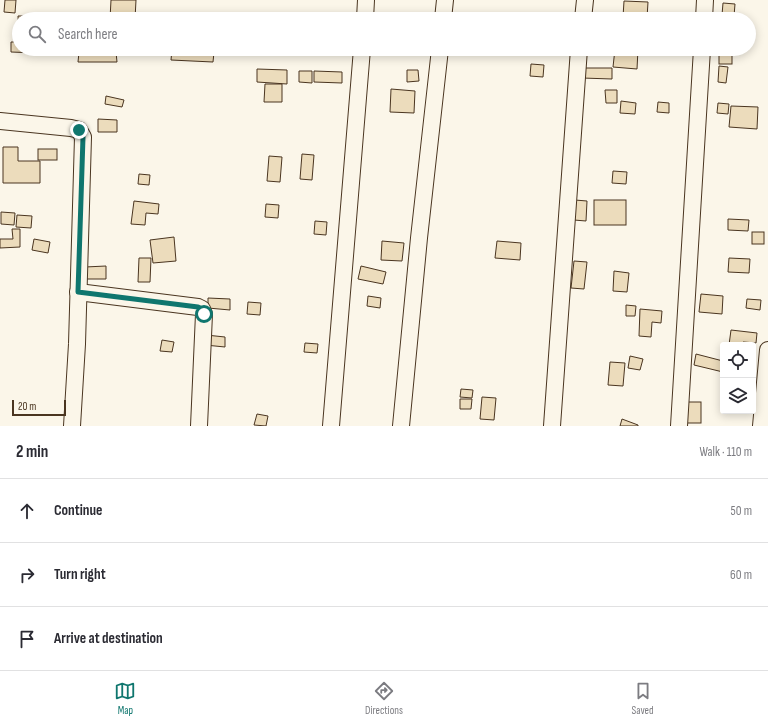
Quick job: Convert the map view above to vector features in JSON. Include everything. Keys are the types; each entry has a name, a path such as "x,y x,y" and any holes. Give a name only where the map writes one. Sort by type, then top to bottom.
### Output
{"street":[{"path":"365,12 366,0"},
{"path":"444,12 445,0"},
{"path":"584,12 585,0"},
{"path":"704,12 705,0"},
{"path":"330,426 361,56"},
{"path":"402,426 419,238 439,56"},
{"path":"552,426 578,56"},
{"path":"679,426 702,56"},
{"path":"0,121 71,128 79,130 83,137 77,344 72,426"},
{"path":"78,292 198,307 202,309 204,314 199,426"},
{"path":"761,426 768,350"}],"building":[{"path":"5,0 16,0 15,12 4,12"},
{"path":"111,0 136,0 135,12 110,12"},
{"path":"624,1 648,2 647,12 623,12"},
{"path":"723,3 735,4 734,12 722,12"},
{"path":"11,42 12,42 12,52"},
{"path":"79,56 116,56 117,62 78,62"},
{"path":"171,56 214,56 213,62 171,60"},
{"path":"614,56 638,56 637,69 613,67"},
{"path":"719,56 732,56 732,64 719,64"},
{"path":"531,64 544,65 543,77 530,76"},
{"path":"719,66 728,67 726,83 718,82"},
{"path":"582,68 612,68 612,79 582,78"},
{"path":"257,69 287,70 287,84 257,82"},
{"path":"407,70 418,70 419,81 407,82"},
{"path":"299,71 312,71 312,83 299,82"},
{"path":"314,71 342,72 342,83 314,82"},
{"path":"265,84 282,84 282,102 264,102"},
{"path":"391,89 415,91 414,113 390,112"},
{"path":"605,90 617,90 617,103 606,103"},
{"path":"106,96 124,100 122,107 105,104"},
{"path":"621,101 636,103 635,114 620,113"},
{"path":"658,102 669,103 669,113 657,112"},
{"path":"718,103 729,104 728,114 717,113"},
{"path":"731,106 758,107 757,129 729,127"},
{"path":"98,119 117,120 117,132 98,132"},
{"path":"3,147 18,147 18,161 40,161 40,183 3,183"},
{"path":"38,149 57,149 57,160 38,160"},
{"path":"302,154 314,155 312,180 300,179"},
{"path":"269,156 282,157 280,182 267,181"},
{"path":"613,171 627,172 626,184 612,183"},
{"path":"139,174 150,175 149,185 138,184"},
{"path":"575,200 587,201 586,221 574,220"},
{"path":"594,200 626,200 626,225 594,225"},
{"path":"134,201 159,204 158,214 146,213 145,225 131,224"},
{"path":"266,204 279,205 278,218 265,217"},
{"path":"1,212 15,213 14,225 1,224"},
{"path":"17,215 32,216 31,228 16,227"},
{"path":"728,219 749,220 748,231 728,230"},
{"path":"315,221 327,222 326,235 314,234"},
{"path":"12,229 20,229 20,247 0,248 0,239 13,239"},
{"path":"752,232 764,232 764,244 752,244"},
{"path":"174,237 176,261 153,263 150,240"},
{"path":"34,239 50,242 48,253 32,250"},
{"path":"382,241 404,243 402,261 381,260"},
{"path":"497,241 521,243 520,260 495,258"},
{"path":"139,258 151,258 150,282 138,282"},
{"path":"729,258 750,259 749,273 728,272"},
{"path":"574,261 587,262 584,289 571,288"},
{"path":"106,266 106,279 85,279 85,267"},
{"path":"361,266 386,272 383,284 358,279"},
{"path":"614,271 629,273 627,292 613,291"},
{"path":"701,294 723,296 722,314 699,312"},
{"path":"368,296 381,298 380,308 367,306"},
{"path":"208,298 230,299 230,310 208,308"},
{"path":"747,299 761,300 760,310 746,308"},
{"path":"248,302 261,303 260,315 247,314"},
{"path":"626,305 636,306 635,316 626,316"},
{"path":"640,309 662,311 661,323 652,322 651,337 639,336"},
{"path":"731,330 757,333 756,343 729,342"},
{"path":"206,335 225,337 225,347 205,345"},
{"path":"162,340 174,342 172,352 160,351"},
{"path":"305,343 318,344 317,353 304,352"},
{"path":"696,354 720,360 720,371 694,365"},
{"path":"630,356 643,359 640,370 628,368"},
{"path":"610,362 625,363 623,386 608,385"},
{"path":"461,389 473,390 472,398 460,397"},
{"path":"482,397 496,398 494,420 480,419"},
{"path":"460,399 472,399 471,409 460,409"},
{"path":"686,402 701,402 701,423 686,423"},
{"path":"257,414 268,416 266,426 254,425"},
{"path":"622,419 638,425 638,426 620,426"}],"route":[{"path":"79,130 83,137 78,292 198,307 202,309 204,314"}]}
